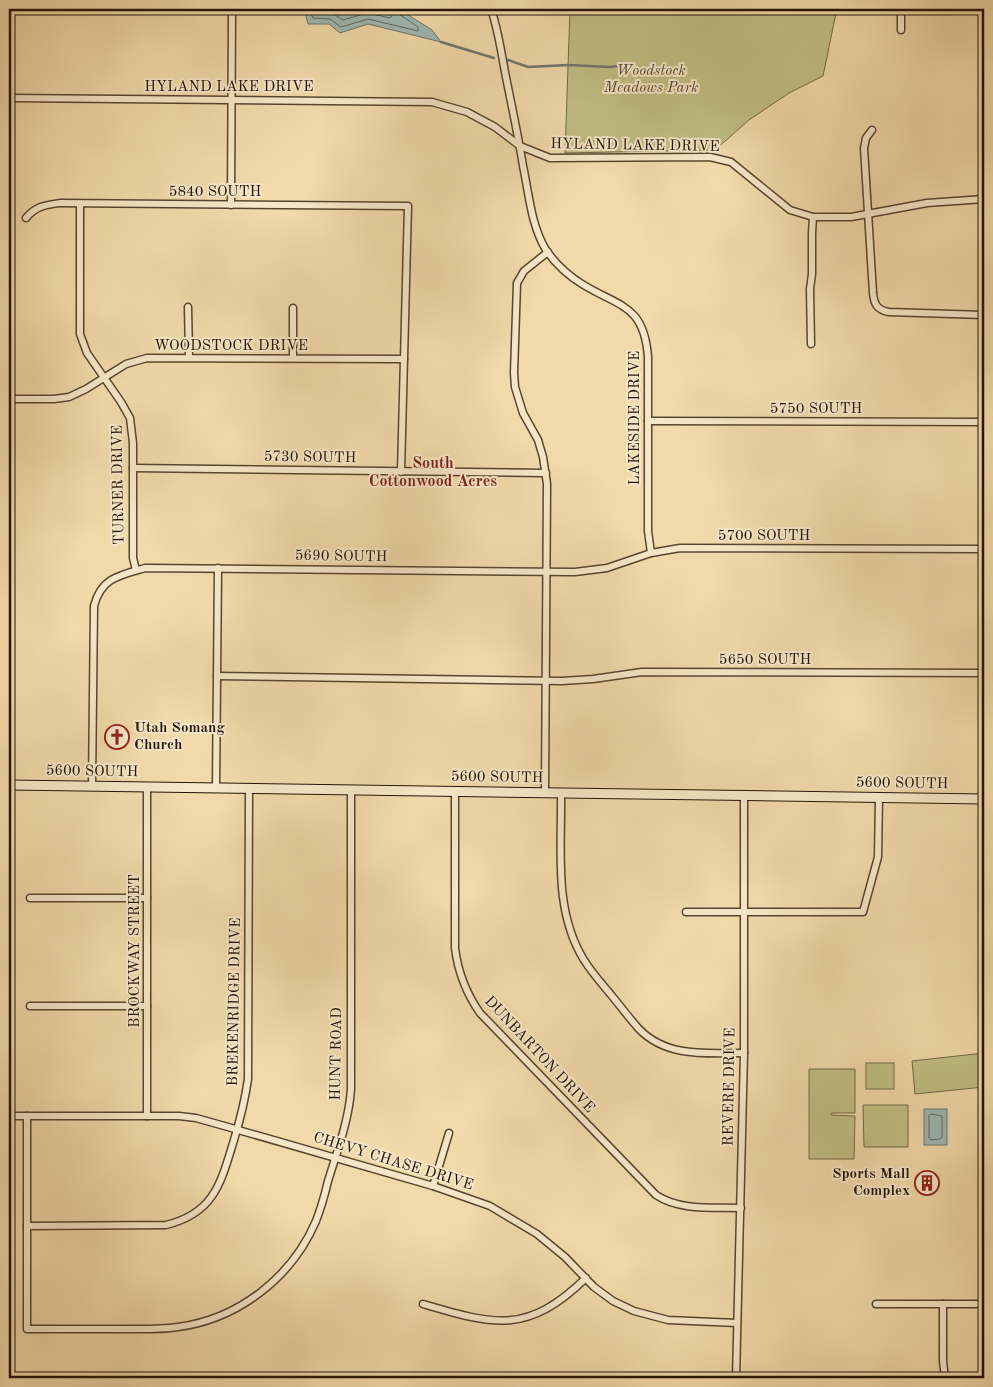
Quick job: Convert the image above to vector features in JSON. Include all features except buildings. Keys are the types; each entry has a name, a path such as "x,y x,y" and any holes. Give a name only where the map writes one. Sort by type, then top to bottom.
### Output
{"main road":[{"name":"5600 SOUTH","path":"9,784 984,798"}],"street":[{"path":"231,205 232,9"},
{"name":"LAKESIDE DRIVE","path":"491,9 536,225 541,240 548,252 566,272 582,284 630,310 638,320 648,346 648,531 651,553"},
{"path":"901,9 901,30"},
{"name":"HYLAND LAKE DRIVE","path":"9,98 432,102 450,106 482,120 508,135 520,146 550,158 710,157 721,159 735,165 790,210 814,218 844,218 927,203 984,199"},
{"path":"872,130 866,138 864,148 874,302 878,308 889,312 984,315"},
{"name":"TURNER DRIVE","path":"80,204 80,334 87,353 130,418 134,443 133,558 136,570"},
{"name":"5840 SOUTH","path":"26,218 33,210 43,205 408,206 404,359"},
{"path":"811,344 810,289 814,218"},
{"path":"545,792 546,473 544,457 538,440 518,400 514,373 517,283 524,271 548,252"},
{"path":"188,307 189,357"},
{"path":"293,308 293,358"},
{"name":"WOODSTOCK DRIVE","path":"9,399 69,397 86,389 121,366 137,360 157,357 404,359"},
{"path":"401,472 404,359"},
{"name":"5750 SOUTH","path":"648,421 984,422"},
{"name":"5730 SOUTH","path":"133,468 546,473"},
{"name":"5700 SOUTH","path":"546,572 593,571 651,553 680,548 984,550"},
{"name":"5690 SOUTH","path":"92,786 94,606 96,596 109,581 117,576 153,567 546,572"},
{"path":"216,788 218,568"},
{"name":"5650 SOUTH","path":"217,676 576,681 642,672 984,673"},
{"name":"BROCKWAY STREET","path":"147,786 148,1116"},
{"name":"BREKENRIDGE DRIVE","path":"27,1226 158,1226 182,1220 203,1206 219,1186 237,1130 246,1093 249,1066 249,788"},
{"name":"HUNT ROAD","path":"27,1226 27,1329 166,1328 205,1321 241,1306 265,1289 291,1263 303,1245 321,1208 348,1110 351,1089 351,790"},
{"name":"DUNBARTON DRIVE","path":"455,791 456,954 463,983 473,1004 656,1195 680,1205 741,1208"},
{"path":"561,792 564,909 574,941 590,969 639,1029 658,1043 688,1053 744,1053"},
{"name":"REVERE DRIVE","path":"736,1378 744,1053 744,795"},
{"path":"686,912 863,912 878,857 879,797"},
{"path":"30,898 147,898"},
{"path":"30,1006 147,1006"},
{"name":"CHEVY CHASE DRIVE","path":"9,1116 189,1117 434,1186 474,1199 522,1224 551,1245 594,1287 613,1301 645,1315 679,1322 737,1323"},
{"path":"27,1116 27,1226"},
{"path":"434,1186 449,1133"},
{"path":"423,1304 484,1321 516,1320 537,1314 557,1304 586,1278"},
{"path":"876,1304 984,1304"},
{"path":"943,1304 943,1370 945,1378"}],"green space":[{"name":"Woodstock Meadows Park","path":"570,9 834,9 836,13 823,76 789,93 749,120 715,150 565,153"},
{"path":"984,1053 984,1087 915,1094 912,1061"},
{"path":"866,1063 894,1063 894,1089 866,1089"},
{"path":"809,1069 855,1069 855,1113 831,1113 831,1115 855,1116 854,1159 809,1159"},
{"path":"863,1105 908,1105 908,1147 864,1147"}],"water":[{"path":"304,9 399,9 432,30 441,42 368,24 340,33 329,24 308,24"},
{"path":"924,1109 947,1109 947,1145 924,1145"}],"waterway":[{"path":"441,42 494,58"},
{"path":"508,60 528,67 568,65 610,67 622,65 641,71"}],"place":[{"name":"Utah Somang Church","path":"117,737"},
{"name":"Sports Mall Complex","path":"927,1183"}],"district":[{"name":"South Cottonwood Acres","path":"433,473"}]}
